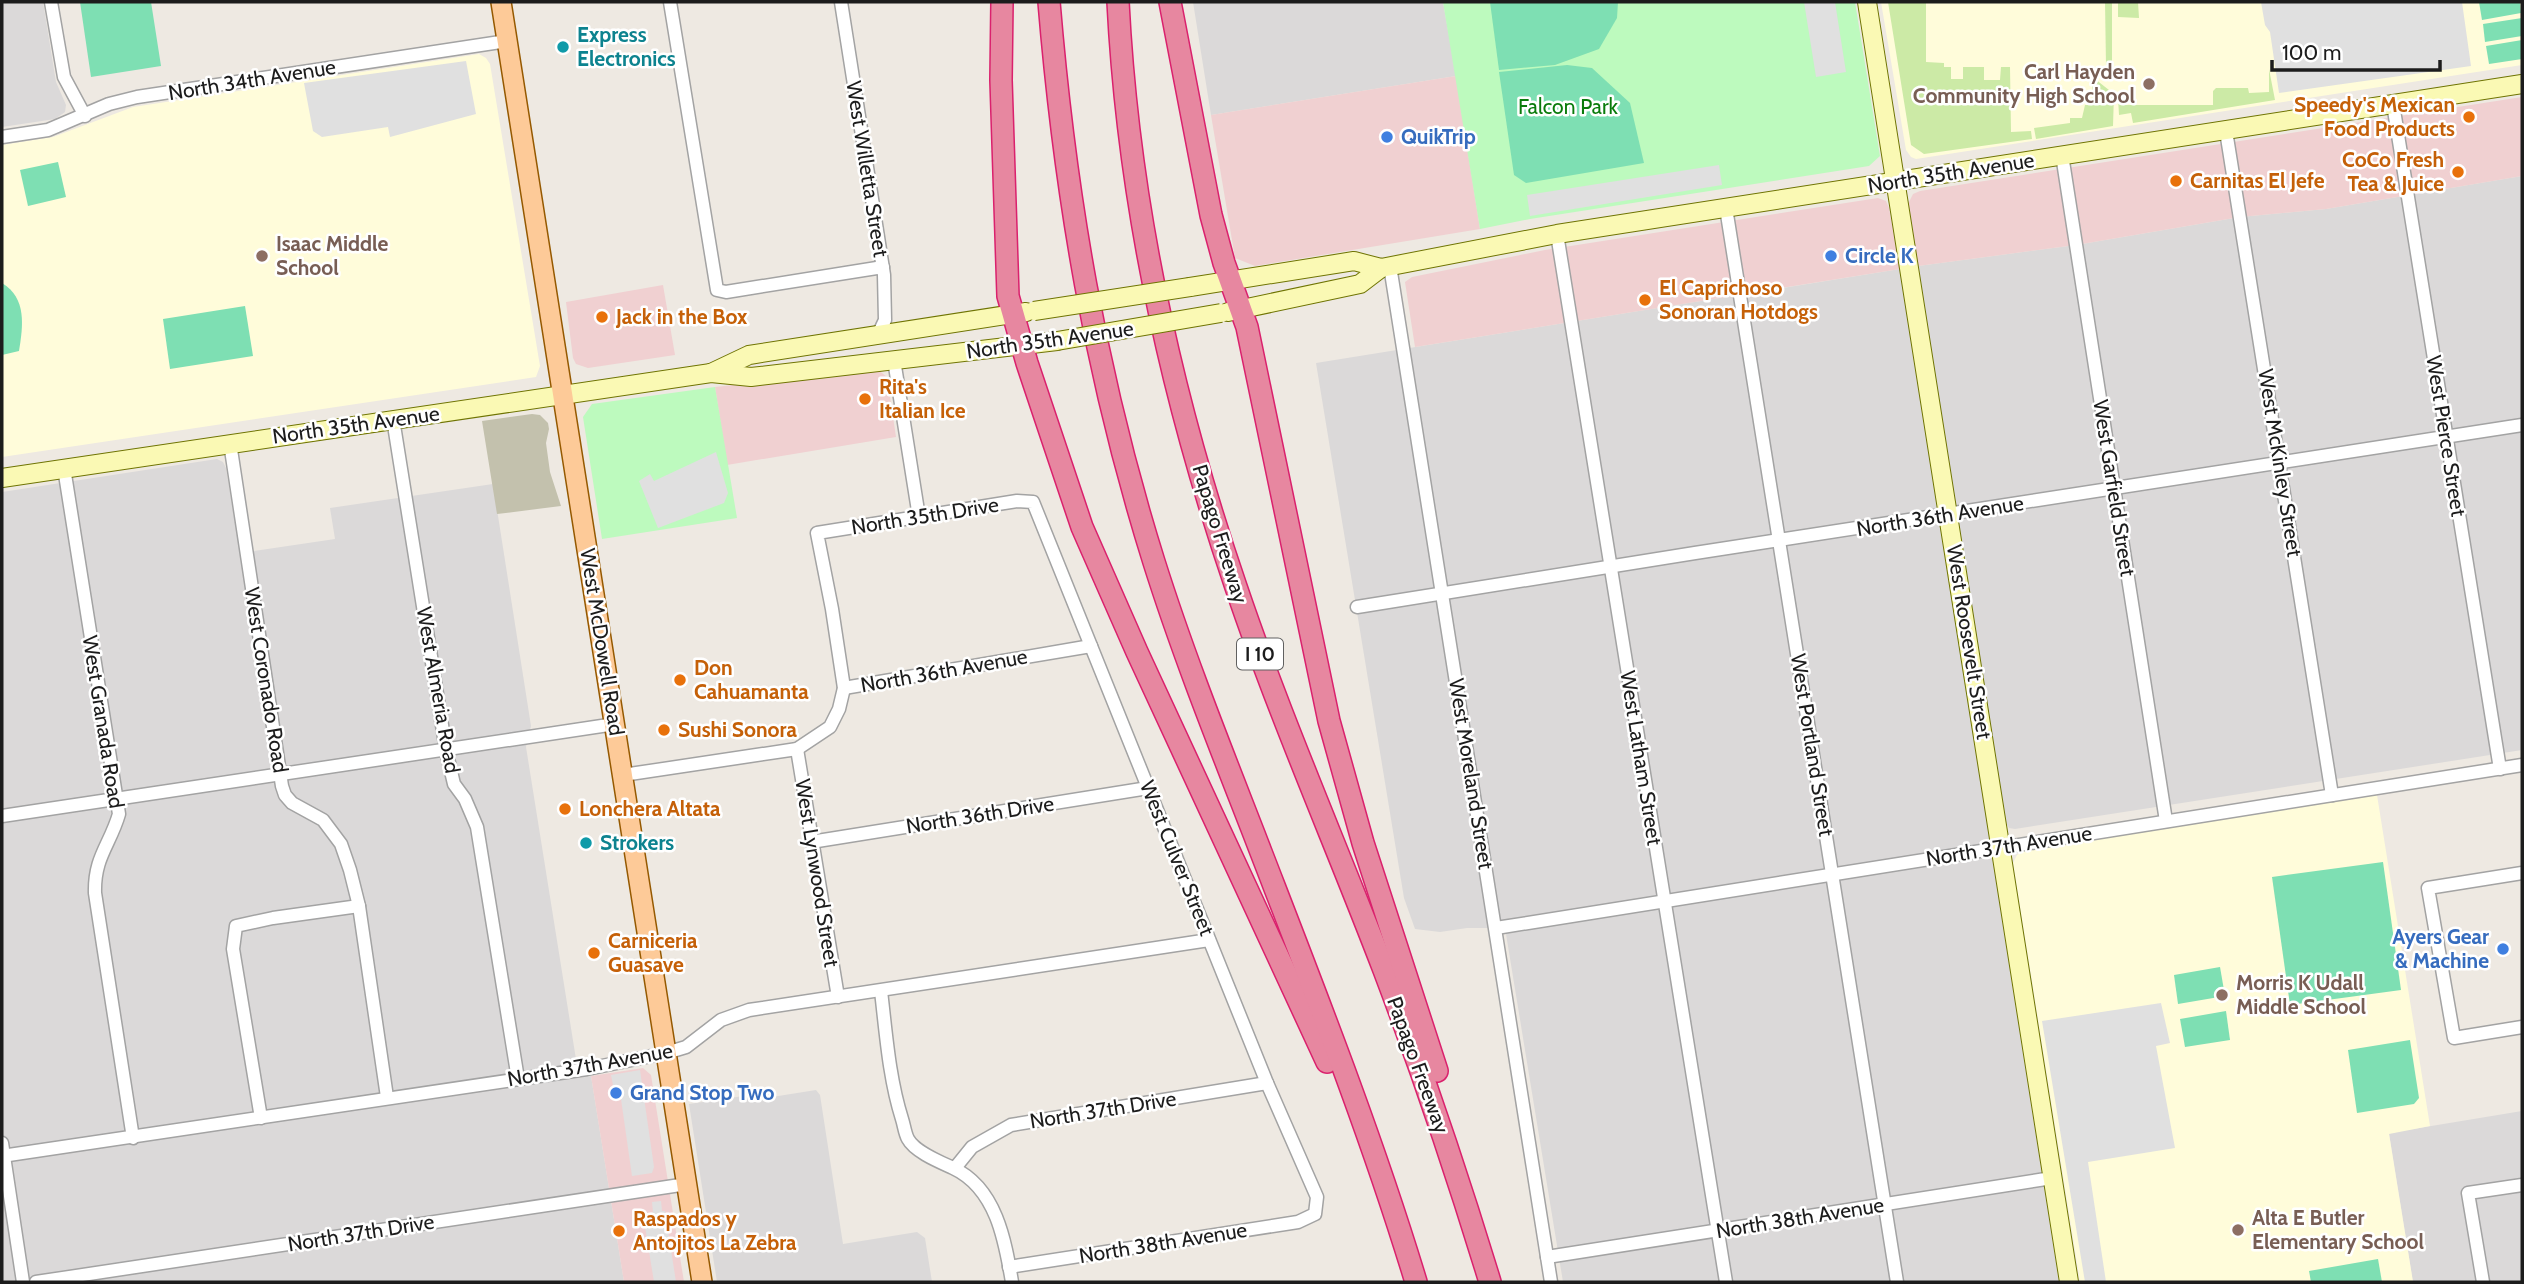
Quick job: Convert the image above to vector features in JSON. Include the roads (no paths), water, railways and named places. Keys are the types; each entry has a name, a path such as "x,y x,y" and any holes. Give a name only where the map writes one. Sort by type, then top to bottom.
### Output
{"highway":[{"path":"1002,2 1001,80 1008,296 1024,313 1030,346 1082,527 1137,652 1344,1098 1406,1247"},
{"path":"1049,2 1061,128 1076,237 1100,362 1125,464 1154,564 1202,702 1373,1146 1416,1282"},
{"name":"Papago Freeway","path":"1118,2 1128,115 1150,263 1202,480 1236,589 1275,696 1429,1090 1491,1282"},
{"path":"1170,2 1222,282 1231,312 1247,327 1329,720 1401,967 1455,1126 1491,1282"}],"main road":[{"name":"West McDowell Road","path":"501,2 702,1282"},
{"name":"West Roosevelt Street","path":"1867,2 2069,1282"},
{"name":"North 35th Avenue","path":"711,373 749,355 1354,261 1385,267 1557,234 2522,84"},
{"name":"North 35th Avenue","path":"2,478 711,373 751,377 1030,346 1231,312 1360,284 1385,267"}],"street":[{"path":"51,2 64,77 85,116"},
{"path":"670,2 716,287 719,292 883,267"},
{"name":"West Willetta Street","path":"841,2 883,267 885,320 878,335"},
{"name":"North 34th Avenue","path":"2,137 48,130 109,104 137,97 507,41"},
{"name":"West Pierce Street","path":"2393,104 2500,769"},
{"name":"West McKinley Street","path":"2226,131 2332,795"},
{"name":"West Garfield Street","path":"2062,155 2166,821"},
{"name":"West Portland Street","path":"1726,208 1897,1282"},
{"name":"West Latham Street","path":"1557,234 1726,1282"},
{"name":"West Moreland Street","path":"1385,267 1443,593 1551,1282"},
{"path":"894,360 919,517"},
{"name":"West Almeria Road","path":"393,419 446,750 454,783 465,799 477,827 518,1079"},
{"name":"North 36th Avenue","path":"1357,607 2522,425"},
{"name":"West Coronado Road","path":"230,443 285,795 292,803 323,820 341,844 359,906 387,1097"},
{"name":"West Granada Road","path":"64,468 119,814 116,826 96,866 95,893 133,1138"},
{"name":"North 35th Drive","path":"844,688 817,533 1017,501 1033,502"},
{"name":"West Culver Street","path":"1033,502 1267,1083 1317,1197 1315,1214"},
{"name":"North 36th Avenue","path":"623,775 797,749 830,727 839,709 844,688 1091,646"},
{"path":"2,816 615,724"},
{"name":"West Lynwood Street","path":"797,749 838,997"},
{"name":"North 37th Avenue","path":"1496,928 2522,765"},
{"name":"North 36th Drive","path":"811,842 1149,788"},
{"path":"2522,873 2428,888 2454,1038 2522,1027"},
{"path":"261,1118 233,949 236,926 359,906"},
{"name":"North 37th Avenue","path":"2,1152 133,1138 666,1054 686,1047 710,1027 734,1014 763,1007 1209,940"},
{"path":"881,991 898,1107 908,1141 937,1162 955,1168 975,1184 994,1208 1004,1238 1012,1282"},
{"name":"North 37th Drive","path":"955,1168 972,1147 1011,1125 1267,1083"},
{"path":"2,1152 23,1282"},
{"name":"North 38th Avenue","path":"1547,1257 2052,1178"},
{"name":"North 37th Drive","path":"36,1282 687,1184"},
{"path":"2483,1282 2468,1193 2522,1185"},
{"name":"North 38th Avenue","path":"1009,1267 1298,1222 1315,1214"}],"place":[{"name":"Express Electronics","path":"563,47"},
{"name":"Carl Hayden Community High School","path":"2149,84"},
{"name":"Speedy's Mexican Food Products","path":"2469,117"},
{"name":"QuikTrip","path":"1387,137"},
{"name":"CoCo Fresh Tea & Juice","path":"2458,172"},
{"name":"Carnitas El Jefe","path":"2176,181"},
{"name":"Isaac Middle School","path":"262,256"},
{"name":"Circle K","path":"1831,256"},
{"name":"El Caprichoso Sonoran Hotdogs","path":"1645,300"},
{"name":"Jack in the Box","path":"602,317"},
{"name":"Rita's Italian Ice","path":"865,399"},
{"name":"Don Cahuamanta","path":"680,680"},
{"name":"Sushi Sonora","path":"664,730"},
{"name":"Lonchera Altata","path":"565,809"},
{"name":"Strokers","path":"586,843"},
{"name":"Ayers Gear & Machine","path":"2503,949"},
{"name":"Carniceria Guasave","path":"594,953"},
{"name":"Morris K Udall Middle School","path":"2222,995"},
{"name":"Grand Stop Two","path":"616,1093"},
{"name":"Alta E Butler Elementary School","path":"2238,1230"},
{"name":"Raspados y Antojitos La Zebra","path":"619,1231"}],"park label":[{"name":"Falcon Park","path":"1568,107"}]}
